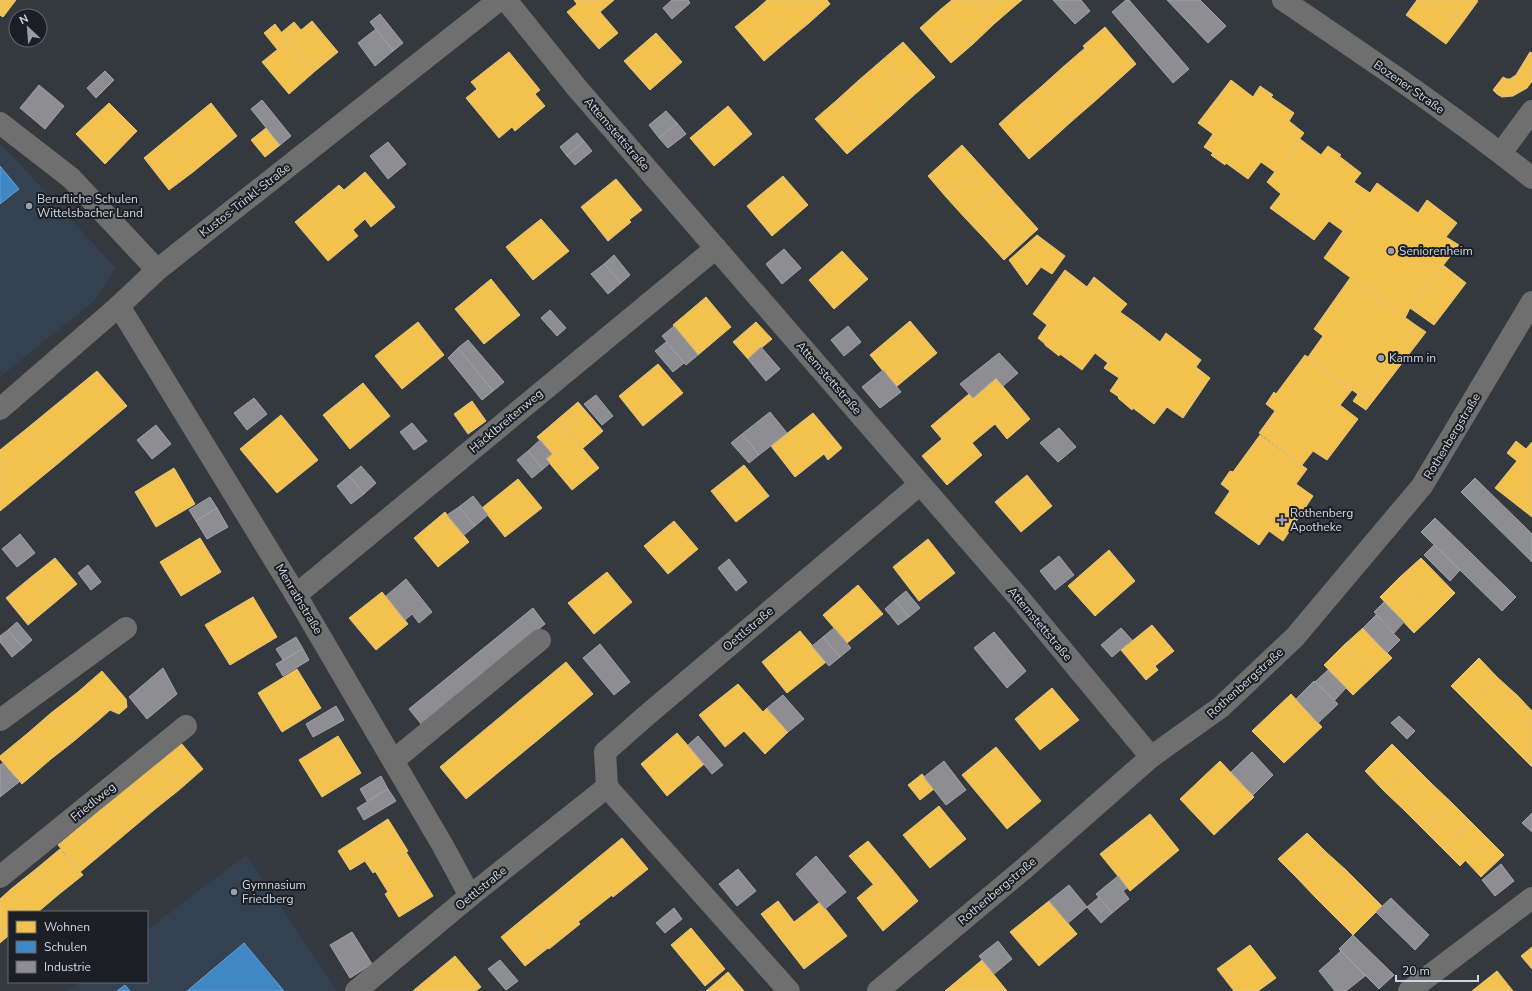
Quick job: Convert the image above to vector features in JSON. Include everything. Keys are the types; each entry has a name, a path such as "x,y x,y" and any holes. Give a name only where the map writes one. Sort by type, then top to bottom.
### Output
{"street":[{"name":"Kustos-Trinkl-Straße","path":"0,409 119,306 157,270 499,0"},
{"name":"Attemstettstraße","path":"506,0 577,88 1020,600 1151,757"},
{"name":"Bozener Straße","path":"1283,0 1361,53 1501,153 1532,178"},
{"path":"1501,153 1532,111"},
{"path":"0,123 71,178 157,270"},
{"name":"Häcklbreitenweg","path":"296,594 716,248"},
{"name":"Rothenbergstraße","path":"880,990 1010,881 1151,757 1221,707 1295,637 1422,486 1532,302"},
{"name":"Menrathstraße","path":"119,306 296,594 394,760 470,896"},
{"name":"Oettlstraße","path":"356,991 470,896 608,787 605,752 919,485"},
{"path":"0,720 126,628"},
{"path":"394,760 540,640"},
{"name":"Friedlweg","path":"0,877 186,726"},
{"path":"608,787 789,991"},
{"path":"1409,991 1532,898"}],"shaded area":[{"name":"Berufliche Schulen Wittelsbacher Land","path":"0,143 116,268 94,301 0,377"},
{"name":"Gymnasium Friedberg","path":"246,855 337,991 68,991 79,983 148,983 148,929"}],"building: Wohnen":[{"path":"0,0 16,0 10,8 8,8 3,17 0,15"},
{"path":"574,0 614,0 600,12 618,33 599,49 567,12 577,4"},
{"path":"767,0 788,0 809,23 786,42 757,9"},
{"path":"788,0 827,0 830,4 809,23"},
{"path":"952,0 972,0 994,24 973,44 941,9"},
{"path":"972,0 1011,0 1016,5 994,24"},
{"path":"1011,0 1022,0 1016,5"},
{"path":"1417,0 1431,0 1462,23 1446,44 1406,15"},
{"path":"1431,0 1476,0 1478,1 1462,23"},
{"path":"757,9 786,42 764,61 735,27"},
{"path":"941,9 973,44 951,63 920,28"},
{"path":"312,21 338,52 314,72 288,41"},
{"path":"294,22 301,30 288,41 282,32"},
{"path":"275,24 288,41 277,49 264,33"},
{"path":"1105,27 1136,64 1115,83 1083,46"},
{"path":"656,33 682,62 650,90 624,61"},
{"path":"288,41 314,72 289,94 262,62"},
{"path":"903,42 935,77 913,96 881,61"},
{"path":"1085,48 1115,83 1094,102 1063,67"},
{"path":"509,52 540,90 535,94 545,106 515,131 512,127 499,138 466,98 477,89 471,82"},
{"path":"1530,52 1532,53 1532,81 1527,88 1513,96 1502,97 1497,94 1493,90 1503,77 1510,79 1516,75"},
{"path":"881,61 913,96 891,116 859,80"},
{"path":"1063,67 1094,102 1072,121 1042,86"},
{"path":"859,80 891,116 869,135 837,100"},
{"path":"1231,80 1253,97 1260,86 1273,95 1271,97 1294,113 1289,121 1304,133 1275,172 1261,162 1248,179 1226,163 1225,165 1211,155 1213,153 1204,147 1213,134 1198,123"},
{"path":"1042,86 1072,121 1051,140 1020,105"},
{"path":"837,100 869,135 847,154 815,119"},
{"path":"109,103 137,131 105,164 76,134"},
{"path":"211,103 237,136 193,172 167,139"},
{"path":"1020,105 1051,140 1029,159 999,124"},
{"path":"728,106 752,134 714,166 690,138"},
{"path":"266,128 280,145 265,157 251,140"},
{"path":"167,139 193,172 169,190 144,158"},
{"path":"1300,139 1321,155 1328,146 1341,155 1339,156 1361,173 1354,182 1370,193 1343,231 1329,221 1314,240 1270,208 1281,194 1267,182"},
{"path":"962,145 981,166 946,197 928,176"},
{"path":"981,166 1000,187 965,218 946,197"},
{"path":"365,172 395,207 371,227 365,219 353,230 358,236 328,261 295,222 339,185 344,190"},
{"path":"783,176 808,205 772,236 747,206"},
{"path":"616,179 642,210 629,220 631,222 608,241 581,207"},
{"name":"Seniorenheim","path":"1377,183 1418,213 1427,200 1457,223 1446,237 1459,245 1410,308 1405,318 1324,258"},
{"path":"1000,187 1019,208 985,239 965,218"},
{"path":"1019,208 1038,229 1004,260 985,239"},
{"path":"541,219 569,251 533,280 506,247"},
{"path":"1037,235 1065,256 1052,274 1041,267 1027,285 1009,260"},
{"path":"842,251 868,279 834,309 809,280"},
{"path":"1443,265 1466,283 1434,325 1410,308"},
{"path":"1065,270 1087,287 1094,277 1127,304 1120,312 1137,324 1108,363 1095,353 1082,370 1060,354 1059,356 1038,338 1047,325 1033,314"},
{"path":"1350,278 1417,326 1363,398 1308,357 1323,336 1314,329"},
{"path":"491,279 520,315 484,344 455,309"},
{"path":"706,297 731,327 698,355 673,325"},
{"path":"910,321 937,353 896,387 870,355"},
{"path":"418,322 444,355 402,389 375,356"},
{"path":"756,322 772,339 748,359 733,342"},
{"path":"1137,324 1160,342 1166,333 1201,360 1196,367 1210,378 1183,418 1167,407 1154,424 1133,408 1132,410 1118,398 1119,397 1110,391 1119,378 1104,368"},
{"path":"1417,326 1426,332 1366,410 1353,401 1358,394 1363,398"},
{"path":"1305,355 1352,390 1340,405 1358,419 1327,460 1313,451 1302,465 1259,433 1275,411 1266,404 1274,392 1276,394"},
{"path":"658,364 683,393 643,426 619,396"},
{"path":"97,371 127,406 55,466 25,430"},
{"path":"996,378 1030,419 1007,439 995,424 972,443 982,455 947,485 922,456 942,439 931,426 969,394 973,398"},
{"path":"363,383 390,416 350,449 323,415"},
{"path":"472,401 486,421 468,434 454,414"},
{"path":"578,402 603,431 583,448 558,419"},
{"path":"813,413 842,448 828,460 824,454 795,477 771,446"},
{"path":"281,415 318,460 277,493 240,449"},
{"path":"558,419 599,468 572,490 546,459 552,454 537,437"},
{"path":"25,430 55,466 0,511 0,450"},
{"path":"1260,435 1307,469 1296,484 1313,496 1283,541 1269,531 1259,545 1215,513 1230,491 1221,484 1230,471 1233,472"},
{"path":"1516,441 1526,449 1532,442 1532,517 1495,488 1517,461 1507,453"},
{"path":"744,465 769,496 736,522 711,491"},
{"path":"174,468 195,504 156,527 135,492"},
{"path":"1027,475 1052,506 1021,532 995,502"},
{"path":"518,479 542,508 505,537 482,508"},
{"path":"445,512 469,542 438,567 414,538"},
{"path":"674,521 698,549 668,574 644,546"},
{"path":"200,538 221,572 181,596 160,562"},
{"path":"928,539 955,573 919,601 893,567"},
{"path":"1109,550 1135,581 1095,616 1068,586"},
{"path":"55,558 77,584 52,605 30,578"},
{"path":"1421,558 1455,593 1435,613 1400,577"},
{"path":"607,572 632,602 594,634 568,603"},
{"path":"1400,577 1435,613 1414,633 1380,597"},
{"path":"30,578 52,605 28,625 6,598"},
{"path":"858,585 883,614 847,643 823,615"},
{"path":"382,592 408,624 376,650 349,618"},
{"path":"253,597 277,637 230,665 205,625"},
{"path":"1152,625 1174,651 1155,666 1158,670 1146,680 1121,650"},
{"path":"1363,628 1392,658 1373,676 1344,645"},
{"path":"800,631 826,662 787,693 762,662"},
{"path":"1344,645 1373,676 1353,695 1324,665"},
{"path":"1479,658 1497,677 1470,705 1451,686"},
{"path":"566,662 593,694 539,739 512,707"},
{"path":"297,669 321,708 282,732 258,693"},
{"path":"102,671 126,699 127,707 119,714 110,710 100,719 78,692"},
{"path":"1497,677 1518,696 1491,726 1470,705"},
{"path":"738,684 763,712 767,708 788,732 765,754 744,731 725,747 699,715"},
{"path":"1052,688 1079,720 1040,750 1015,719"},
{"path":"78,692 100,719 74,741 51,713"},
{"path":"1291,694 1322,727 1284,763 1252,731"},
{"path":"1518,696 1532,711 1532,718 1508,743 1491,726"},
{"path":"512,707 539,739 466,799 440,767"},
{"path":"51,713 74,741 51,759 28,733"},
{"path":"1532,718 1532,755 1526,761 1508,743"},
{"path":"28,733 51,759 22,784 0,759 0,756"},
{"path":"677,733 704,764 667,796 641,764"},
{"path":"338,736 361,773 322,797 299,760"},
{"path":"181,743 203,769 179,790 156,763"},
{"path":"1392,744 1411,763 1384,791 1365,771"},
{"path":"996,747 1041,801 1007,829 962,775"},
{"path":"1532,755 1532,767 1526,761"},
{"path":"1220,761 1254,797 1214,835 1180,799"},
{"path":"156,763 179,790 154,810 132,784"},
{"path":"1411,763 1431,783 1404,810 1384,791"},
{"path":"922,774 934,789 920,800 908,785"},
{"path":"1431,783 1451,802 1424,830 1404,810"},
{"path":"132,784 154,810 129,831 107,804"},
{"path":"1451,802 1471,822 1443,849 1424,830"},
{"path":"107,804 129,831 104,852 82,825"},
{"path":"939,806 966,839 930,868 903,835"},
{"path":"1150,814 1179,850 1130,891 1100,854"},
{"path":"388,819 408,851 373,873 365,861 350,870 338,851"},
{"path":"1471,822 1487,838 1460,866 1443,849"},
{"path":"82,825 104,852 80,872 58,845"},
{"path":"1307,833 1326,852 1297,878 1278,859"},
{"path":"622,838 648,869 613,897 588,866"},
{"path":"1487,838 1504,855 1481,877 1465,860"},
{"path":"868,841 892,869 873,884 849,856"},
{"path":"60,849 83,875 58,895 36,869"},
{"path":"406,852 433,896 399,917 385,894 388,892 375,871"},
{"path":"1326,852 1346,870 1316,898 1297,878"},
{"path":"588,866 612,895 578,922 555,893"},
{"path":"36,869 58,895 39,911 29,911 11,889"},
{"path":"892,869 918,901 883,931 857,898"},
{"path":"1346,870 1365,889 1335,917 1316,898"},
{"path":"11,889 29,911 8,911 8,936 0,927 0,899"},
{"path":"1365,889 1382,906 1353,935 1335,917"},
{"path":"555,893 580,924 549,949 524,918"},
{"path":"778,901 794,922 820,902 847,936 804,969 761,914"},
{"path":"1049,901 1077,934 1039,966 1010,932"},
{"path":"524,918 548,948 525,966 501,937"},
{"path":"0,927 8,936 0,943"},
{"path":"691,928 725,969 705,986 671,945"},
{"path":"1250,945 1276,978 1258,991 1234,991 1217,969"},
{"path":"1532,947 1532,969 1521,956"},
{"path":"455,956 481,987 476,991 424,991 420,985"},
{"path":"982,960 1007,991 945,991"},
{"path":"1497,971 1513,991 1472,991"},
{"path":"728,972 744,991 706,991"},
{"path":"420,985 424,991 413,991"}],"building: Schulen":[{"path":"0,166 19,189 0,204"},
{"path":"244,943 284,991 187,991"},
{"path":"125,985 130,991 117,991"}],"building: Industrie":[{"path":"672,0 688,0 690,3 672,19 663,8"},
{"path":"1053,0 1081,0 1090,11 1075,24"},
{"path":"1126,0 1129,0 1189,69 1173,83 1112,12"},
{"path":"1167,0 1200,0 1226,26 1208,43"},
{"path":"380,14 403,43 393,51 370,22"},
{"path":"376,29 393,51 375,66 358,43"},
{"path":"105,71 114,80 96,98 87,88"},
{"path":"39,85 64,106 45,129 20,108"},
{"path":"262,100 291,136 280,145 251,109"},
{"path":"666,111 677,123 659,138 649,125"},
{"path":"677,123 686,134 668,148 659,138"},
{"path":"577,133 584,141 567,156 560,147"},
{"path":"584,141 592,151 575,165 567,156"},
{"path":"388,142 406,164 388,179 370,156"},
{"path":"784,249 801,268 782,284 766,264"},
{"path":"614,255 630,275 621,283 604,264"},
{"path":"604,264 621,283 608,294 591,274"},
{"path":"550,310 566,328 557,336 541,318"},
{"path":"674,326 698,355 686,365 662,336"},
{"path":"848,326 861,342 844,356 831,340"},
{"path":"468,340 504,382 493,391 458,348"},
{"path":"666,342 684,363 673,372 655,351"},
{"path":"761,347 780,369 766,381 748,359"},
{"path":"458,348 493,391 482,400 448,358"},
{"path":"999,353 1018,373 1003,386 996,378 973,398 960,384"},
{"path":"883,370 901,392 880,408 862,387"},
{"path":"596,395 613,416 602,425 584,404"},
{"path":"254,398 267,414 247,430 234,413"},
{"path":"770,412 787,433 759,455 742,434"},
{"path":"412,423 427,441 414,450 400,432"},
{"path":"156,425 171,444 152,459 137,440"},
{"path":"1059,428 1076,447 1058,462 1040,443"},
{"path":"742,434 759,455 749,463 731,443"},
{"path":"540,440 552,454 546,459 550,463 543,469 528,451"},
{"path":"528,451 543,469 532,478 517,460"},
{"path":"361,466 376,483 364,494 349,476"},
{"path":"349,476 364,494 351,504 337,486"},
{"path":"1475,478 1532,534 1532,562 1461,492"},
{"path":"473,496 488,515 475,526 459,507"},
{"path":"210,497 217,508 196,521 189,510"},
{"path":"459,507 475,526 464,535 447,515"},
{"path":"217,508 228,527 207,539 196,521"},
{"path":"1435,518 1516,597 1502,611 1421,532"},
{"path":"20,534 35,553 17,567 2,549"},
{"path":"1434,545 1460,570 1450,581 1424,555"},
{"path":"1059,556 1074,575 1055,590 1040,571"},
{"path":"729,559 747,582 736,591 718,568"},
{"path":"88,565 101,582 91,590 78,573"},
{"path":"406,579 432,612 419,623 412,614 405,620 386,596"},
{"path":"906,591 920,608 909,617 895,600"},
{"path":"895,600 909,617 898,625 885,609"},
{"path":"1384,602 1404,622 1394,633 1374,612"},
{"path":"533,608 545,624 422,725 409,709"},
{"path":"1376,615 1400,640 1387,653 1363,628"},
{"path":"17,622 32,640 23,648 8,630"},
{"path":"834,628 851,648 840,657 823,637"},
{"path":"1121,628 1132,640 1112,657 1101,645"},
{"path":"8,630 23,648 12,657 0,642 0,636"},
{"path":"994,632 1026,671 1007,688 974,648"},
{"path":"296,637 303,649 283,660 276,649"},
{"path":"823,637 840,657 829,666 812,646"},
{"path":"600,644 630,682 614,695 583,658"},
{"path":"303,649 309,660 283,676 276,664"},
{"path":"163,668 177,694 147,719 129,697"},
{"path":"1328,670 1346,688 1334,701 1315,682"},
{"path":"1314,681 1338,704 1318,723 1296,699"},
{"path":"783,695 804,719 788,732 767,708"},
{"path":"336,706 344,720 313,737 306,724"},
{"path":"1399,716 1415,731 1407,739 1391,723"},
{"path":"698,736 723,765 712,774 688,745"},
{"path":"1252,752 1273,775 1253,795 1231,772"},
{"path":"944,761 966,790 946,805 924,777"},
{"path":"3,763 19,782 0,797 0,765"},
{"path":"381,776 388,789 367,801 360,789"},
{"path":"388,789 396,801 364,820 357,808"},
{"path":"1532,813 1532,832 1522,823"},
{"path":"816,856 846,892 825,909 796,874"},
{"path":"1501,864 1514,881 1495,896 1482,880"},
{"path":"738,869 756,891 737,906 719,884"},
{"path":"1118,876 1127,888 1123,891 1129,899 1112,913 1096,894"},
{"path":"1069,885 1087,907 1068,923 1049,901"},
{"path":"1099,897 1112,913 1101,923 1087,907"},
{"path":"1391,898 1429,935 1415,950 1376,912"},
{"path":"674,908 682,919 665,933 656,923"},
{"path":"352,932 372,964 350,978 330,945"},
{"path":"1353,935 1394,975 1379,989 1339,949"},
{"path":"998,941 1012,959 994,974 979,956"},
{"path":"1341,951 1365,976 1346,991 1335,991 1319,971"},
{"path":"500,960 518,981 506,990 488,969"}],"place":[{"name":"Berufliche Schulen Wittelsbacher Land","path":"29,206"},
{"name":"Seniorenheim","path":"1391,251"},
{"name":"Kamm in","path":"1381,358"},
{"name":"Rothenberg Apotheke","path":"1282,520"},
{"name":"Gymnasium Friedberg","path":"234,892"}]}
